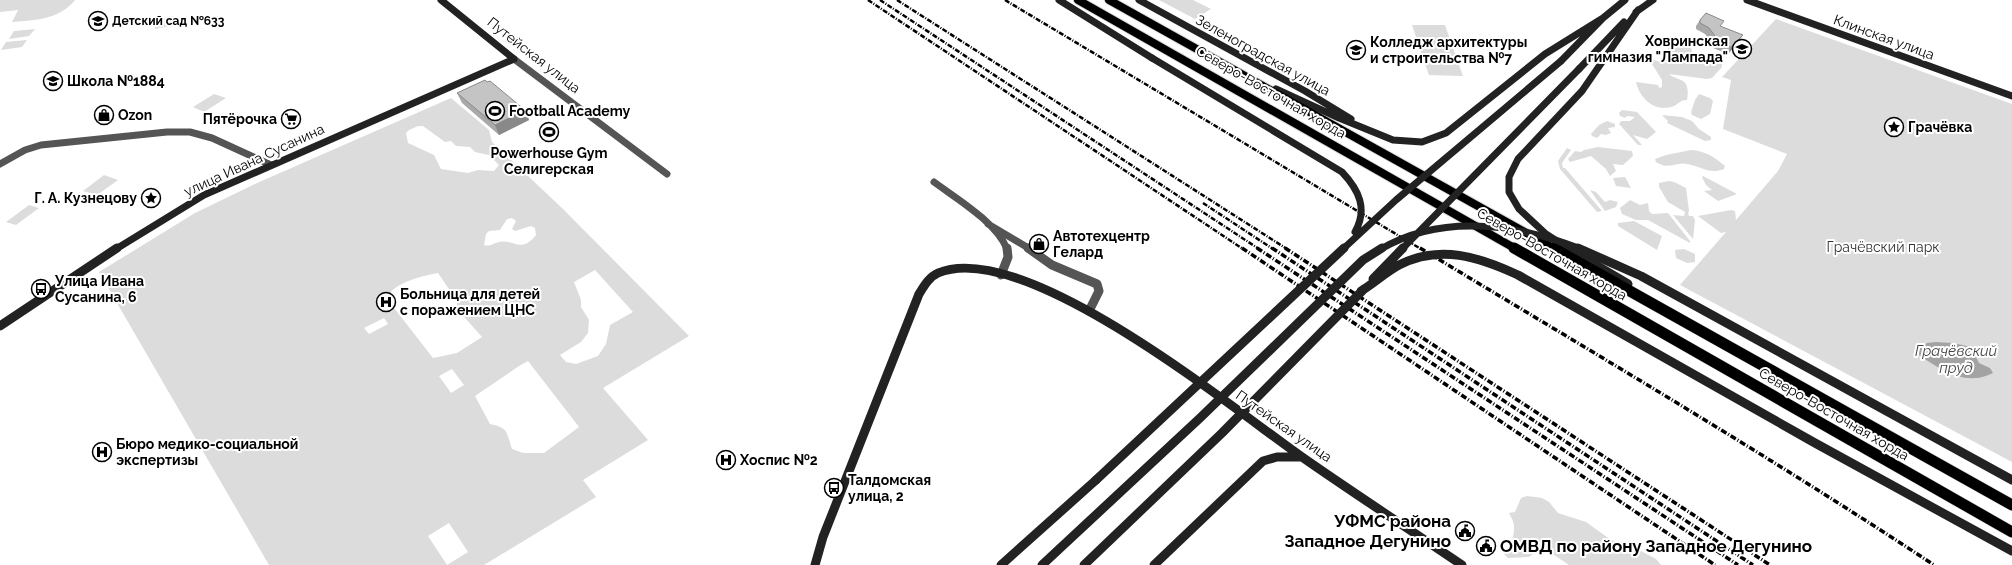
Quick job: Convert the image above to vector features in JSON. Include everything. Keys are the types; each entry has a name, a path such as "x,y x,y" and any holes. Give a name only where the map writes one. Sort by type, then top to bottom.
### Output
{"main road":[{"name":"Путейская улица","path":"442,0 514,59"},
{"path":"1059,0 1152,58 1342,172 1358,192 1363,209 1360,224 1330,262"},
{"name":"Северо-Восточная хорда","path":"1078,0 2012,532"},
{"name":"Северо-Восточная хорда","path":"1109,0 2012,505"},
{"name":"Зеленоградская улица","path":"1139,0 1305,91 1374,133"},
{"path":"1001,565 1180,402 1300,287 1330,262 1415,183 1496,117 1561,61 1603,18 1625,0"},
{"path":"1084,565 1222,433 1579,69 1638,10 1653,0"},
{"name":"Клинская улица","path":"1747,0 2012,96"},
{"path":"1638,10 1593,76 1575,99 1518,159 1508,177 1509,190 1514,203 1530,220 1563,245 1742,354"},
{"path":"1202,52 1270,86 1374,133 1393,140 1422,142 1439,137 1455,126 1545,54 1603,18"},
{"name":"улица Ивана Сусанина","path":"0,326 178,210 217,189 271,164 514,59"},
{"path":"1042,565 1200,418 1362,260 1388,243 1404,236 1442,227 1465,225 1515,229 1560,240 1603,257 1648,280 2012,480"},
{"path":"1362,291 1398,265 1418,256 1454,253 1490,262 1518,275 1828,451 2012,551"},
{"name":"Путейская улица","path":"823,537 918,294 924,284 939,273 973,268 1033,285 1089,311 1138,341 1302,457 1462,565"},
{"path":"1154,565 1263,461 1277,457 1302,457"},
{"path":"810,565 823,537"},
{"path":"815,565 823,537"}],"street":[{"name":"Путейская улица","path":"514,59 667,174"},
{"path":"0,164 25,150 41,145 179,132 204,135 271,164"},
{"path":"934,182 988,224 1052,264 1097,284 1099,291 1089,311"},
{"path":"988,224 1003,241 1008,251 1008,259 1001,275"}],"green space":[{"path":"0,0 75,0 62,12 46,18 12,22 18,10 0,12"},
{"path":"1159,0 1193,0 1211,9 1195,19"},
{"path":"175,16 174,25 155,29 156,20"},
{"name":"Грачёвский парк","path":"1776,19 2012,104 2012,462 1680,285 1726,232 1721,233 1698,216 1731,210 1735,211 1736,220 1778,171 1787,154 1723,129 1731,80 1722,77"},
{"path":"1412,25 1445,25 1459,65 1425,64"},
{"path":"35,29 29,36 9,39 14,31"},
{"path":"1669,36 1691,46 1692,53 1718,58 1722,61 1722,67 1712,78 1707,79 1669,74 1685,83 1688,92 1687,100 1681,101 1674,106 1661,108 1649,103 1645,99 1636,82 1658,85 1659,88 1662,87 1662,80 1650,61 1654,60 1664,63 1667,57 1676,59 1676,55 1660,42 1660,37"},
{"path":"27,40 22,47 1,50 6,42"},
{"path":"1425,64 1459,65 1463,76 1429,75"},
{"path":"214,94 226,98 204,112 193,107"},
{"path":"1699,94 1710,98 1713,101 1710,114 1701,119 1692,115 1691,112 1695,100"},
{"name":"Больница для детей с поражением ЦНС","path":"451,98 489,130 492,142 563,209 689,336 603,388 648,440 583,480 596,497 484,565 447,565 269,565 99,272 195,213 257,183","holes":["418,126 423,126 445,142 451,141 456,146 470,147 475,152 489,155 499,165 494,171 478,170 468,173 441,169 434,155 408,143 406,133","512,218 516,221 512,229 515,231 531,226 535,228 536,235 531,241 522,245 509,242 497,242 488,246 484,245 486,234 489,231 500,230 507,219","595,270 633,312 610,325 606,344 598,356 576,364 566,362 560,355 581,342 588,333 589,320 581,307 581,300 574,282","438,273 457,301 457,309 482,337 457,353 433,358 391,304 391,292 395,288 406,282 426,275","384,318 388,324 369,334 364,328","528,361 579,427 544,453 523,453 512,449 504,429 490,424 475,396","452,369 464,385 451,393 439,376","449,523 468,552 447,565 428,536"]},
{"path":"1622,110 1637,112 1656,132 1647,139 1633,135 1642,145 1638,145 1619,124 1621,121 1630,121 1635,117 1627,116 1625,118 1620,116 1619,113"},
{"path":"1662,115 1682,117 1692,121 1699,129 1711,137 1711,140 1705,141 1667,123 1668,121"},
{"path":"1607,121 1615,124 1615,127 1608,128 1611,133 1606,135 1601,134 1597,138 1592,136 1591,134 1599,125"},
{"path":"1598,147 1632,151 1633,156 1623,165 1613,164 1616,171 1610,176 1606,169 1591,156 1570,162 1568,159 1575,151 1581,152"},
{"path":"1567,148 1571,150 1562,163 1563,168 1565,168 1602,211 1597,212 1560,169 1558,161"},
{"path":"1691,150 1710,155 1725,166 1724,169 1719,171 1709,171 1683,163 1665,166 1656,162 1655,159 1666,155"},
{"path":"104,175 118,180 97,195 83,191"},
{"path":"1703,176 1737,194 1718,201 1704,191 1712,190 1706,185 1702,177"},
{"path":"1625,177 1631,188 1616,186 1613,178"},
{"path":"1669,181 1686,188 1688,213 1689,216 1693,216 1695,220 1693,239 1673,215 1684,216 1685,212 1668,202 1659,187 1659,183"},
{"path":"1590,190 1596,192 1605,202 1610,200 1618,202 1616,207 1605,211"},
{"path":"1630,200 1640,205 1648,203 1649,211 1652,214 1668,213 1690,243 1648,220 1636,220 1622,214 1620,208"},
{"path":"29,205 39,208 16,225 6,222"},
{"path":"1634,221 1662,236 1657,250 1618,226 1618,223"},
{"path":"1684,249 1695,254 1695,262 1687,263 1676,258 1675,250"},
{"path":"1527,496 1542,498 1549,502 1558,513 1586,522 1611,540 1641,551 1656,559 1661,565 1569,565 1542,547 1529,557 1508,558 1503,553 1510,544 1514,529 1514,523 1509,513 1515,512 1521,498"}],"water":[{"name":"Грачёвский пруд","path":"1927,343 1953,343 1971,347 1979,363 1990,368 1993,373 1983,377 1973,378 1954,375 1919,355 1919,348"}],"building":[{"path":"1706,13 1724,21 1720,26 1743,35 1731,47 1712,40 1715,36 1709,28 1700,23 1700,20"},
{"name":"Football Academy","path":"485,80 487,82 490,81 525,110 495,125 457,93"}],"railway":[{"path":"868,0 1243,249"},
{"path":"880,0 1259,249"},
{"path":"897,0 1287,249"},
{"path":"1005,0 1421,249"},
{"path":"1203,203 1273,249"},
{"path":"1242,248 1715,565"},
{"path":"1257,248 1738,565"},
{"path":"1272,248 1753,565"},
{"path":"1285,248 1770,565"},
{"path":"1420,248 1743,443 1934,565"}],"place":[{"name":"Детский сад №633","path":"98,21"},
{"name":"Ховринская гимназия \"Лампада\"","path":"1742,49"},
{"name":"Колледж архитектуры и строительства №7","path":"1356,50"},
{"name":"Школа №1884","path":"53,81"},
{"name":"Football Academy","path":"495,111"},
{"name":"Ozon","path":"104,115"},
{"name":"Пятёрочка","path":"291,119"},
{"name":"Грачёвка","path":"1894,127"},
{"name":"Powerhouse Gym Селигерская","path":"549,132"},
{"name":"Г. А. Кузнецову","path":"151,198"},
{"name":"Автотехцентр Гелард","path":"1039,244"},
{"name":"Улица Ивана Сусанина, 6","path":"41,289"},
{"name":"Больница для детей с поражением ЦНС","path":"386,302"},
{"name":"Бюро медико-социальной экспертизы","path":"102,452"},
{"name":"Хоспис №2","path":"726,460"},
{"name":"Талдомская улица, 2","path":"834,488"},
{"name":"УФМС района Западное Дегунино","path":"1465,531"},
{"name":"ОМВД по району Западное Дегунино","path":"1486,546"}]}
